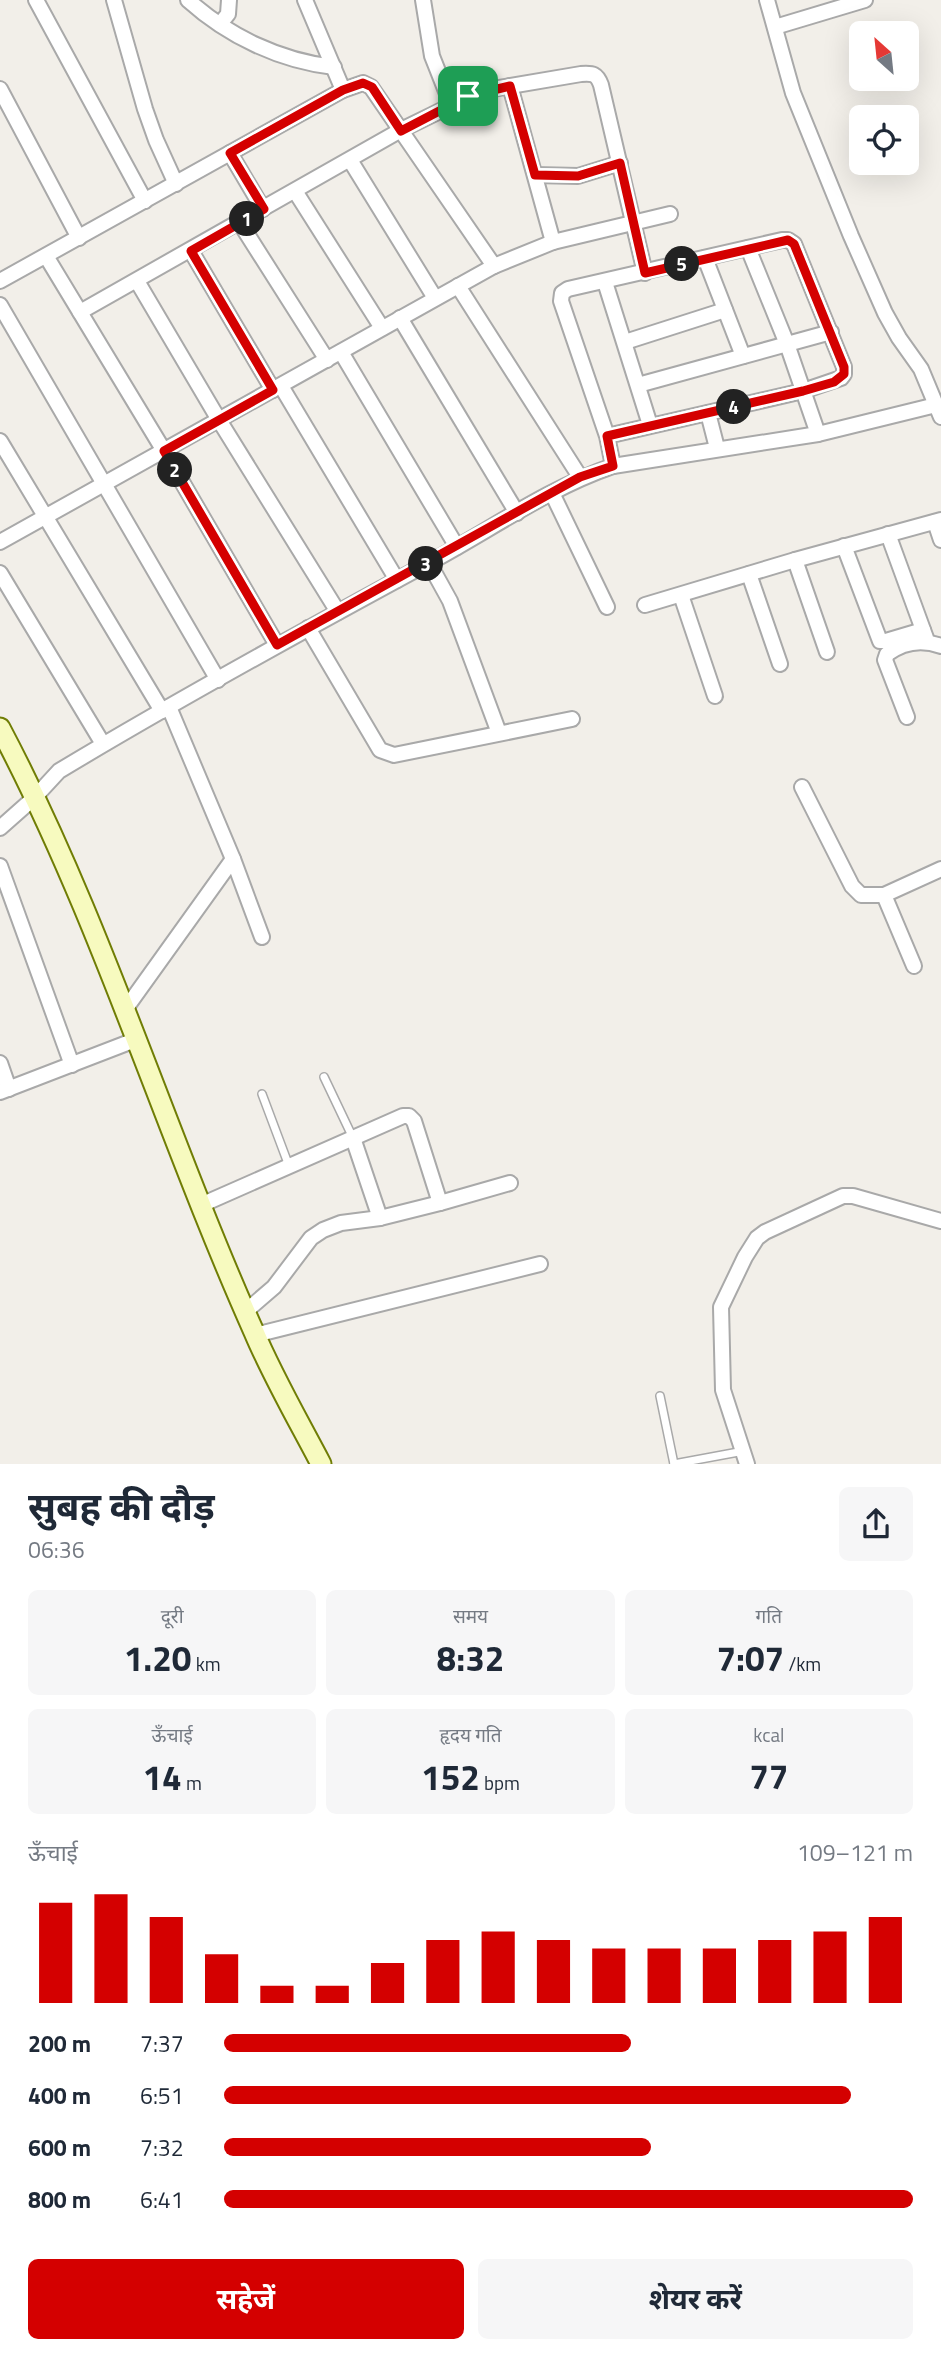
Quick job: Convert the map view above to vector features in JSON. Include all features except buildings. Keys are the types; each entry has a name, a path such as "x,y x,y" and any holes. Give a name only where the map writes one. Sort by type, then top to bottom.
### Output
{"street":[{"path":"36,0 145,201"},
{"path":"114,0 145,109 176,184"},
{"path":"188,0 258,47 306,64 334,67"},
{"path":"220,24 229,14 229,0"},
{"path":"305,0 343,90"},
{"path":"423,0 432,56 451,104"},
{"path":"0,828 36,797 59,771 103,744 580,477 613,466 818,434 939,411 921,369 894,329 860,258 796,102 767,0"},
{"path":"775,27 830,5 865,0"},
{"path":"80,312 451,104 481,91 593,73 598,77 645,273"},
{"path":"0,281 343,90 363,83 372,87 494,266"},
{"path":"510,86 553,242"},
{"path":"0,89 79,237"},
{"path":"230,153 264,209"},
{"path":"350,160 436,298"},
{"path":"535,175 578,176 620,163"},
{"path":"295,191 382,328"},
{"path":"0,542 494,266 553,242 670,214"},
{"path":"240,223 327,360"},
{"path":"607,436 803,391 834,382 844,374 831,332 794,244 782,240 568,289 562,293 561,301 607,436 613,466"},
{"path":"748,248 787,344 818,434"},
{"path":"191,251 397,580"},
{"path":"46,256 277,645"},
{"path":"705,258 743,356"},
{"path":"137,281 338,612"},
{"path":"606,282 650,425"},
{"path":"458,286 580,477"},
{"path":"0,305 218,680"},
{"path":"625,342 725,310"},
{"path":"400,318 517,513"},
{"path":"639,385 831,332"},
{"path":"341,352 457,547"},
{"path":"708,414 717,448"},
{"path":"0,441 44,518 165,709 233,859 262,937"},
{"path":"552,493 607,607"},
{"path":"645,605 844,545 938,521 941,540"},
{"path":"888,534 930,639"},
{"path":"844,545 878,638 886,641 930,639"},
{"path":"794,560 827,652"},
{"path":"429,563 450,601 499,733"},
{"path":"0,573 103,744"},
{"path":"749,574 780,664"},
{"path":"681,595 715,696"},
{"path":"308,628 380,750 385,753 394,755 572,719"},
{"path":"907,717 885,660 887,654 895,648 930,639"},
{"path":"0,727 36,797 255,1335 321,1464"},
{"path":"802,787 852,886 861,895 884,895 939,873"},
{"path":"124,1011 233,859"},
{"path":"0,866 72,1065"},
{"path":"884,895 914,966"},
{"path":"0,1063 5,1091 135,1040"},
{"path":"201,1205 403,1116 409,1116 414,1121 440,1203"},
{"path":"353,1138 380,1218"},
{"path":"245,1312 274,1287 311,1238 341,1223 380,1218 510,1184"},
{"path":"746,1457 723,1390 720,1320 726,1296 757,1238 843,1196 853,1196 941,1222"},
{"path":"255,1335 540,1264"}],"lane":[{"path":"324,1077 353,1138"},
{"path":"262,1094 289,1166"},
{"path":"660,1396 674,1464 746,1457"}],"route":[{"path":"363,83 372,87 401,131 468,96 510,86 535,175 578,176 620,163 645,273 782,240 794,244 831,332 844,374 834,382 803,391 607,436 613,466 580,477 451,551 277,645 164,451 273,390 191,251 264,209 230,153 354,85 363,83"}]}
